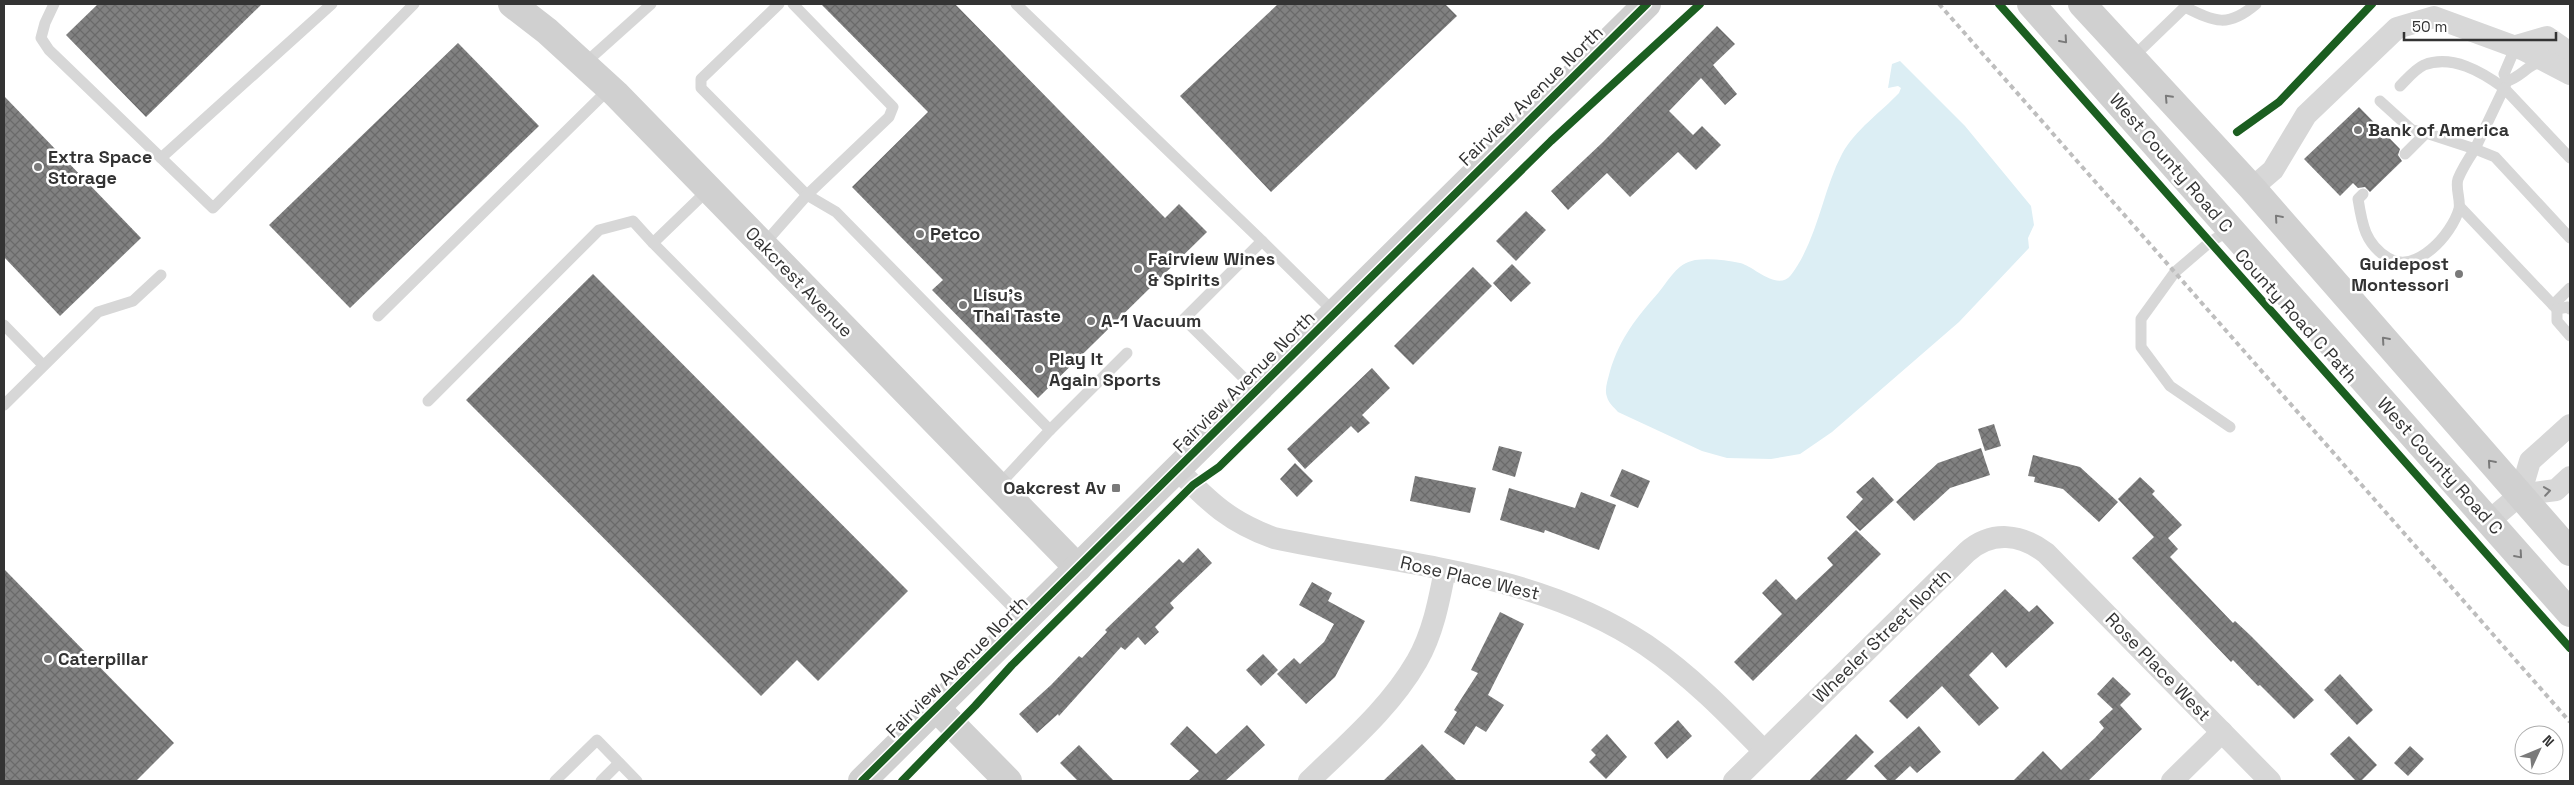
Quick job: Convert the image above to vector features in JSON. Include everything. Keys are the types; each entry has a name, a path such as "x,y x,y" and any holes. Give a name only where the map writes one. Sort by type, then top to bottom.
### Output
{"street":[{"name":"Oakcrest Avenue","path":"512,4 610,88 1078,568"},
{"name":"Fairview Avenue North","path":"862,781 1647,4"},
{"name":"West County Road C","path":"2032,4 2570,613"},
{"path":"2082,4 2252,188 2570,552"},
{"path":"2252,188 2273,170 2306,114 2397,28 2434,17 2516,46 2547,37 2570,74"},
{"path":"2520,495 2530,461 2570,425"},
{"name":"Rose Place West","path":"1178,470 1226,515 1249,529 1285,540 1520,586 1559,599 1604,620 1646,645 1685,674 1764,751"},
{"path":"2489,521 2520,495 2556,490 2570,478"},
{"name":"Wheeler Street North","path":"1734,781 1972,548 1985,540 2002,536 2018,537 2033,543 2046,553"},
{"name":"Rose Place West","path":"2046,553 2270,781"},
{"path":"1309,781 1400,689 1418,660 1432,628 1445,570"},
{"path":"936,708 1008,781"},
{"path":"2172,781 2222,732"}],"lane":[{"path":"54,4 45,23 42,38 48,50 213,208 414,4"},
{"path":"161,158 332,4"},
{"path":"584,64 651,4"},
{"path":"779,4 701,79 701,88 807,195 836,212 1050,430"},
{"path":"763,245 807,195 889,117 893,107 793,4"},
{"path":"1016,4 1335,313"},
{"path":"2131,59 2187,5 2212,20 2228,20 2246,12 2256,4"},
{"path":"2363,194 2358,199 2364,234 2381,254 2392,260 2404,262 2418,258 2431,250 2454,224 2460,207 2457,181 2475,149 2505,85 2504,74 2516,46"},
{"path":"2505,85 2518,78 2534,64 2560,58"},
{"path":"2400,86 2423,66 2442,62 2468,67 2485,74 2505,85 2570,158"},
{"path":"378,316 610,88"},
{"path":"2380,101 2412,130 2495,157 2570,238"},
{"path":"2405,154 2426,133"},
{"path":"653,243 709,189"},
{"path":"2460,207 2555,307 2557,321 2570,336"},
{"path":"428,400 599,230 633,221 1025,620"},
{"path":"2230,230 2210,242 2174,272 2141,319 2141,347 2170,386 2230,427"},
{"path":"1257,391 1184,319 1262,241"},
{"path":"4,405 98,312 133,301 161,275"},
{"path":"2555,307 2570,288"},
{"path":"2555,307 2568,307 2570,309"},
{"path":"4,325 43,365"},
{"path":"998,486 1050,430 1127,353"},
{"path":"555,781 597,740 637,781"},
{"path":"601,781 619,763"}],"shaded area":[{"path":"1900,61 1965,126 2031,206 2034,225 2028,238 2029,248 1959,322 1832,432 1800,454 1771,459 1727,458 1702,451 1618,412 1609,402 1606,391 1614,359 1636,319 1678,268 1695,260 1712,259 1740,263 1779,281 1791,275 1808,246 1829,184 1847,145 1899,93 1901,88 1898,86 1888,88 1892,64"}],"building":[{"path":"98,4 262,4 146,117 66,35"},
{"path":"821,4 955,4 1165,218 1179,204 1207,232 1038,398 932,290 943,280 852,187 928,112"},
{"path":"1278,4 1445,4 1457,16 1271,192 1180,96"},
{"path":"1717,26 1735,44 1713,65 1737,94 1725,105 1701,78 1669,111 1693,135 1702,126 1721,145 1696,170 1678,152 1630,197 1607,173 1568,210 1551,191 1603,142"},
{"path":"458,43 539,126 350,308 269,225"},
{"name":"Extra Space Storage","path":"4,96 141,238 60,316 4,257"},
{"name":"Bank of America","path":"2359,107 2400,149 2398,155 2402,161 2370,192 2365,187 2358,188 2353,183 2340,196 2304,159"},
{"path":"1526,211 1546,230 1516,261 1496,241"},
{"path":"1512,264 1531,283 1511,302 1493,283"},
{"path":"1473,267 1492,286 1413,365 1394,346"},
{"path":"593,274 908,591 818,681 797,660 761,696 466,400"},
{"path":"1372,368 1390,388 1362,415 1370,423 1358,433 1351,426 1305,469 1287,449"},
{"path":"1994,424 2001,446 1985,451 1978,429"},
{"path":"1499,446 1522,452 1515,477 1492,470"},
{"path":"1981,448 1990,475 1950,488 1914,521 1896,502 1938,463"},
{"path":"2033,455 2080,467 2118,502 2099,522 2063,489 2034,482 2035,477 2028,476"},
{"path":"1295,463 1313,481 1297,497 1280,479"},
{"path":"1622,469 1650,481 1638,508 1610,496"},
{"path":"1415,476 1476,488 1470,513 1410,501"},
{"path":"1873,477 1894,500 1860,531 1846,517 1863,499 1856,492"},
{"path":"2140,477 2155,491 2152,494 2182,525 2168,538 2178,549 2170,557 2233,623 2235,621 2251,636 2314,700 2294,719 2233,660 2231,662 2132,558 2154,537 2118,499"},
{"path":"1509,488 1575,508 1581,492 1616,505 1599,550 1545,530 1544,533 1500,520"},
{"path":"1856,530 1881,554 1753,681 1734,662 1782,614 1762,593 1776,579 1796,600 1833,565 1827,558"},
{"path":"1198,548 1212,563 1170,603 1174,608 1155,627 1159,632 1145,645 1138,637 1125,650 1121,647 1059,716 1058,714 1037,733 1019,714 1079,656 1082,658 1107,632 1105,630 1179,559 1183,563"},
{"name":"Caterpillar","path":"4,569 174,743 136,781 4,781"},
{"path":"1312,582 1332,593 1328,601 1365,621 1335,677 1306,704 1277,674 1294,658 1300,664 1324,642 1334,624 1299,605"},
{"path":"2005,589 2029,612 2037,605 2054,623 2006,668 1992,652 1969,675 1999,708 1979,726 1942,686 1907,719 1889,701"},
{"path":"1500,612 1524,624 1488,695 1504,705 1486,732 1476,726 1464,745 1444,732 1457,712 1454,710 1478,673 1471,670"},
{"path":"1263,654 1278,670 1261,686 1246,670"},
{"path":"2340,674 2373,710 2357,725 2324,690"},
{"path":"2113,677 2131,694 2120,705 2142,729 2088,781 2013,781 2043,751 2061,770 2095,738 2104,728 2099,722 2113,709 2097,694"},
{"path":"1678,720 1692,736 1667,759 1654,743"},
{"path":"1247,725 1265,745 1225,781 1188,781 1199,771 1170,744 1187,726 1216,754"},
{"path":"1919,726 1941,752 1917,773 1910,766 1894,781 1888,781 1874,766"},
{"path":"1607,734 1627,757 1606,779 1589,762 1596,755 1591,750"},
{"path":"1856,734 1874,752 1845,781 1809,781"},
{"path":"2349,736 2377,765 2361,781 2356,781 2330,754"},
{"path":"1422,744 1457,781 1383,781"},
{"path":"1079,745 1114,781 1078,781 1060,763"},
{"path":"2410,746 2424,759 2408,776 2394,763"}],"railway":[{"path":"1939,4 2570,722"}],"cycle path":[{"path":"862,781 1647,4"},
{"path":"902,781 1012,665 1193,485 1219,467 1551,141 1700,4"},
{"name":"County Road C Path","path":"1999,4 2570,648"},
{"path":"2237,132 2279,102 2372,4"}],"place":[{"name":"Bank of America","path":"2358,130"},
{"name":"Extra Space Storage","path":"38,167"},
{"name":"Petco","path":"920,234"},
{"name":"Fairview Wines & Spirits","path":"1138,269"},
{"name":"Guidepost Montessori","path":"2459,274"},
{"name":"Lisu's Thai Taste","path":"963,305"},
{"name":"A-1 Vacuum","path":"1091,321"},
{"name":"Play It Again Sports","path":"1039,369"},
{"name":"Oakcrest Av","path":"1116,488"},
{"name":"Caterpillar","path":"48,659"}]}
